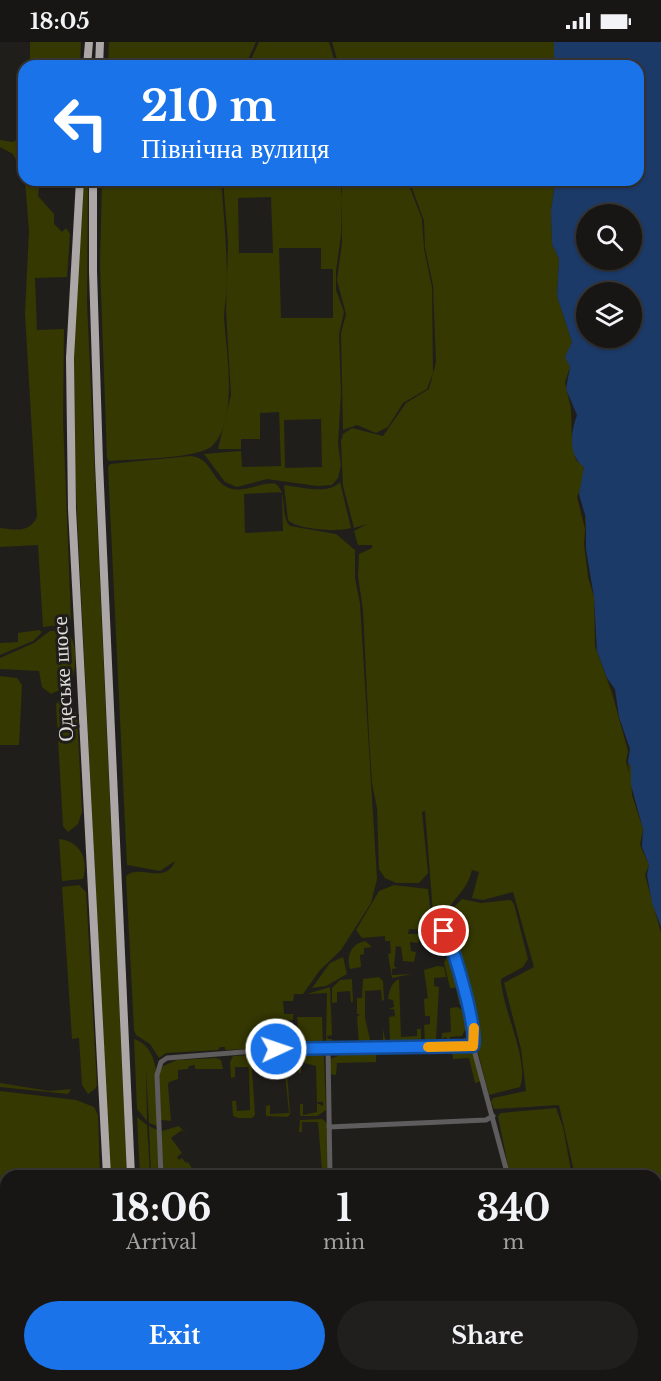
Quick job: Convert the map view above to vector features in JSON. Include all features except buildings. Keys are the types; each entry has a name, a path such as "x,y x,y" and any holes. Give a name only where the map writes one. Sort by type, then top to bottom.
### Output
{"highway":[{"path":"88,60 89,42"},
{"path":"99,60 100,42"},
{"name":"Одеське шосе","path":"80,186 70,358 72,509 106,1170"},
{"path":"93,186 93,280 99,463 131,1170"}],"street":[{"path":"444,931 453,951 475,1031 473,1046 506,1170"},
{"path":"161,1170 157,1075 161,1062 175,1056 328,1049 473,1046"},
{"path":"328,1049 330,1170"},
{"path":"329,1127 486,1120 493,1116"}],"shaded area":[{"path":"30,42 81,42 80,60 30,60"},
{"path":"109,42 256,42 248,60 108,60"},
{"path":"259,42 329,42 334,60 315,60 251,60"},
{"path":"332,42 554,42 554,60 337,60"},
{"path":"18,139 18,164 13,154 0,147 0,140 13,142"},
{"path":"25,186 39,186 38,196 54,214 54,224 62,232 66,228 70,234 67,277 35,278 37,330 64,329 63,420 71,619 67,624 43,627 38,545 0,547 0,528 17,530 26,528 37,517 25,314 29,231"},
{"path":"84,186 88,186 87,302 127,1170 110,1170 75,472 74,344"},
{"path":"102,186 221,186 227,289 224,317 229,384 226,420 220,435 212,446 193,454 163,458 109,461 107,458 100,265"},
{"path":"223,186 341,186 341,235 336,290 344,312 339,334 341,393 338,444 341,465 338,478 332,485 317,486 267,479 237,487 225,482 204,454 241,451 242,467 281,466 279,412 260,413 260,439 241,439 241,449 218,449 231,395 226,311 228,243","holes":["271,197 273,253 239,253 238,198","279,248 321,248 321,269 333,269 333,318 281,318","321,419 322,467 285,468 284,420"]},
{"path":"342,186 409,186 422,219 424,249 432,287 433,373 427,389 403,403 388,427 376,433 357,425 343,430 341,333 346,314 337,280 342,242"},
{"path":"411,186 555,186 551,211 552,244 559,259 557,296 572,342 567,356 570,367 565,382 571,409 572,443 576,460 584,467 583,483 577,497 585,529 585,514 586,518 584,544 588,577 594,597 595,646 612,693 628,751 626,761 629,774 628,762 631,767 632,795 643,829 640,845 649,865 645,875 661,933 661,1170 574,1170 559,1105 494,1109 491,1102 493,1098 526,1091 521,1049 504,983 534,967 513,892 483,900 472,898 479,872 472,870 467,883 451,905 440,927 434,925 425,811 422,812 428,873 419,883 396,883 385,878 379,869 363,610 358,576 359,554 372,548 372,545 358,545 354,531 367,524 354,528 343,486 341,441 343,434 352,428 383,436 406,403 429,389 436,362 433,285 425,248 424,221"},
{"path":"190,456 203,460 218,480 229,488 241,489 276,484 281,492 244,494 245,533 283,531 282,494 285,516 290,526 336,534 355,550 355,578 360,604 377,879 371,903 341,950 320,970 303,994 294,994 293,1001 283,1001 284,1014 293,1014 293,1020 284,1021 284,1036 258,1038 259,1048 225,1050 225,1047 220,1047 218,1050 166,1053 159,1058 150,1044 136,1035 134,1030 126,876 138,872 165,872 175,861 160,871 127,865 108,467 110,464"},
{"path":"340,482 351,528 318,529 300,526 288,520 284,485 321,489 335,486"},
{"path":"39,630 42,632 33,641 0,655 0,643 18,642 18,633"},
{"path":"50,631 66,632 74,644 75,651 74,674 70,685 51,694 42,687 39,671 0,669 0,658 34,643"},
{"path":"0,676 17,678 22,685 19,745 0,745"},
{"path":"60,699 67,702 77,714 82,812 78,824 68,832 63,826 56,704"},
{"path":"59,839 72,843 81,852 85,865 83,879 62,881"},
{"path":"79,885 86,892 97,1085 88,1094 82,1085 79,1038 72,1039 62,887"},
{"path":"394,885 428,889 432,923 426,930 409,929 408,934 420,934 418,943 410,942 411,951 416,952 414,962 403,961 401,947 396,946 394,966 397,968 392,969 392,975 412,974 392,978 388,954 391,953 390,941 385,941 385,936 362,938 356,930 379,891"},
{"path":"462,899 481,903 511,900 528,959 523,967 501,979 519,1049 522,1076 520,1087 489,1095 476,1045 475,1027 446,929 449,912"},
{"path":"365,941 372,947 364,948 364,954 360,955 361,967 350,969 351,951 356,945"},
{"path":"343,957 347,974 326,986 312,988 330,963"},
{"path":"447,957 453,959 467,1009 459,1004 456,988 450,988 444,962"},
{"path":"438,966 444,967 446,977 434,978 434,986 439,987 436,1041 425,1041 424,1025 430,1024 430,1016 425,1016 424,999 428,998 424,970"},
{"path":"379,977 383,981 384,1000 382,1001 381,990 365,991 365,1018 370,1040 383,1040 383,1029 386,1044 359,1044 357,1017 360,1014 357,1014 357,998 362,998 363,979"},
{"path":"352,979 353,1002 351,1002 350,991 337,992 337,1002 332,1003 332,988 340,980"},
{"path":"399,979 401,1037 417,1036 417,1029 421,1029 421,1041 390,1041 389,1017 395,1016 394,1009 388,1009 394,1007 393,1000 388,999 388,996 392,985"},
{"path":"330,987 332,1035 327,1036 328,1039 332,1039 333,1045 326,1045 327,993 307,994"},
{"path":"457,1007 468,1013 472,1029 471,1043 464,1044 464,1038 470,1037 470,1030 465,1030 462,1036 450,1037 450,1045 446,1037 443,1038 444,1045 441,1045 442,1033 451,1032 450,1008"},
{"path":"297,1017 322,1017 323,1045 299,1044"},
{"path":"134,1039 144,1044 155,1063 157,1126 149,1123 146,1068 147,1121 137,1109"},
{"path":"452,1051 473,1053 482,1081 475,1083 469,1058 453,1059"},
{"path":"301,1052 318,1052 324,1056 326,1110 317,1116 300,1116 300,1104 303,1104 303,1115 317,1112 317,1103 323,1106 323,1102 317,1102 316,1066 301,1062 301,1073 299,1073 298,1055"},
{"path":"345,1053 376,1053 376,1062 337,1063 336,1075 329,1074 330,1059"},
{"path":"276,1054 276,1062 282,1062 283,1066 268,1066 271,1075 264,1075 265,1064 269,1058 264,1064 259,1062 259,1055"},
{"path":"251,1055 255,1115 252,1118 238,1118 233,1116 232,1101 236,1101 237,1111 250,1110 249,1071 248,1067 235,1067 235,1077 231,1078 230,1062 233,1056"},
{"path":"216,1058 221,1060 223,1069 195,1069 195,1065 189,1066 188,1069 178,1070 178,1079 169,1082 168,1085 171,1121 161,1120 159,1073 163,1066 177,1060"},
{"path":"287,1071 290,1114 288,1117 266,1116 266,1106 270,1105 270,1114 289,1113 285,1074"},
{"path":"0,1083 49,1091 71,1089 68,1094 0,1087"},
{"path":"0,1091 76,1100 94,1107 98,1115 100,1170 0,1170"},
{"path":"556,1108 563,1127 571,1170 509,1170 498,1116 501,1113"},
{"path":"137,1117 147,1125 150,1170 140,1170"},
{"path":"322,1119 327,1123 328,1169 322,1170 318,1122 302,1122 302,1132 299,1132 300,1120"},
{"path":"149,1126 157,1130 159,1170 151,1170"},
{"path":"179,1126 188,1136 182,1130 171,1138 182,1153 177,1157 179,1160 182,1158 186,1163 188,1162 193,1170 162,1170 162,1131"}],"water":[{"path":"554,42 661,42 661,927 652,903 647,875 649,865 642,847 643,829 631,785 631,767 628,762 630,749 619,717 615,689 607,678 597,651 594,597 586,549 586,518 579,494 584,467 575,456 573,449 572,435 577,415 566,389 570,367 565,357 572,342 557,296 559,259 552,244 551,211 555,186 644,186 644,60 554,60"}],"slow traffic":[{"path":"428,1047 473,1046 474,1028"}],"route":[{"path":"276,1049 357,1050 473,1046 475,1031 453,951 444,931"}]}
